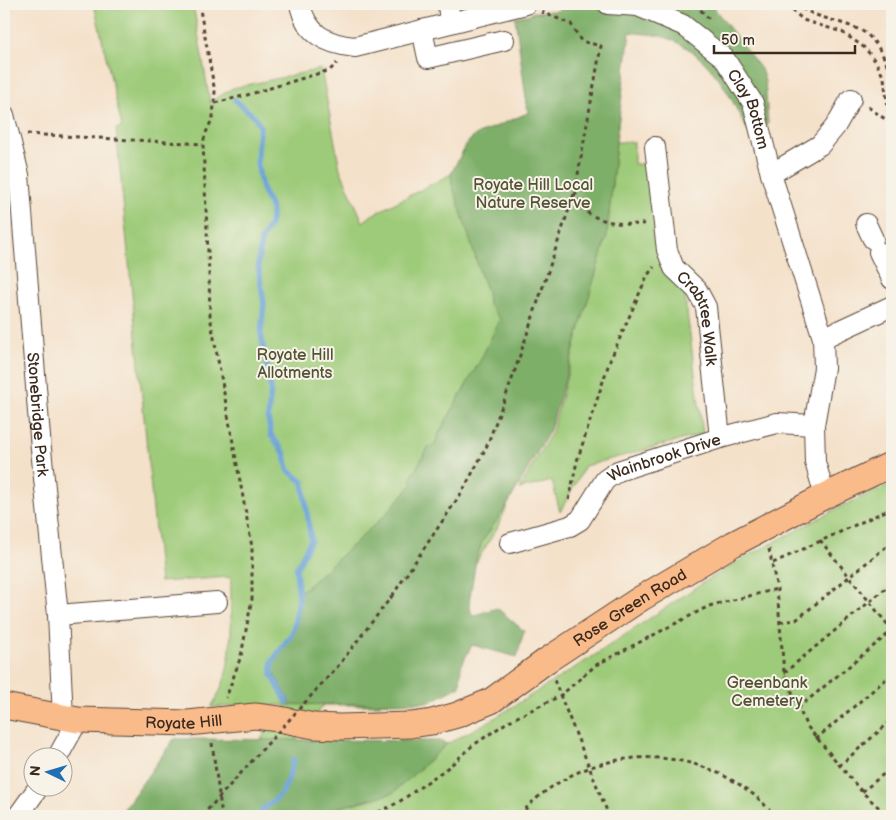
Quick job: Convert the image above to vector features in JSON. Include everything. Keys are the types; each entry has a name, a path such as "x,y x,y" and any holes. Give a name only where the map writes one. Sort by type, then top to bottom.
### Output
{"main road":[{"name":"Rose Green Road","path":"364,725 432,722 457,715 491,701 546,661 640,599 763,528 892,464"},
{"name":"Royate Hill","path":"4,706 71,719 188,723 255,716 314,726 364,725"}],"street":[{"path":"300,4 302,17 312,30 323,39 337,45 355,47 422,30 449,13 526,4"},
{"name":"Clay Bottom","path":"608,4 638,6 683,25 724,58 753,103 771,174 823,338 824,368 814,425 815,462 825,496"},
{"path":"422,30 423,59 504,40"},
{"name":"Clay Bottom","path":"771,174 820,145 835,127 851,100"},
{"name":"Stonebridge Park","path":"6,124 19,175 41,449 71,719"},
{"name":"Crabtree Walk","path":"655,147 666,250 674,268 697,290 706,306 720,438"},
{"path":"873,239 892,279"},
{"path":"823,338 892,306"},
{"name":"Wainbrook Drive","path":"510,543 570,526 580,520 605,480 618,472 720,438 777,423 814,425"},
{"path":"58,615 217,602"},
{"path":"61,748 71,719"},
{"path":"18,816 31,798"}],"path":[{"path":"198,4 214,84 215,103 213,117 204,135 203,144 210,274 210,316 252,547 252,599 241,656 214,720 222,816"},
{"path":"202,816 338,666 392,596 462,492 486,448 575,191 601,46 581,41 571,24 542,13 541,4"},
{"path":"786,4 803,20 842,32 865,48 876,62 884,78 888,121 892,140"},
{"path":"795,4 825,19 841,22 861,30 872,40 878,49 888,65 892,78"},
{"path":"215,103 238,98 330,70"},
{"path":"851,100 867,106 888,121"},
{"path":"888,121 892,116"},
{"path":"6,124 203,144"},
{"path":"575,191 581,207 594,216 610,222 639,225 663,219"},
{"path":"570,526 569,499 578,461 609,363 647,276 666,250"},
{"path":"773,563 892,508"},
{"path":"763,528 773,563 777,589 784,673 798,708 806,725 816,739 862,792 887,815"},
{"path":"798,708 892,630 820,540"},
{"path":"780,622 796,620 892,542"},
{"path":"784,673 892,583"},
{"path":"371,816 398,802 450,766 472,746 502,726 560,696 596,665 709,606 777,589"},
{"path":"546,661 609,816"},
{"path":"816,739 892,674"},
{"path":"839,766 892,720"},
{"path":"520,816 524,810 554,785 589,767 622,758 658,757 692,763 725,776 754,795 776,816"},
{"path":"862,792 892,767"},
{"path":"880,816 887,815 892,809"}],"green space":[{"name":"Royate Hill Allotments","path":"94,4 193,4 210,102 233,88 321,69 340,169 363,222 372,215 451,174 466,145 474,136 530,112 527,16 533,12 546,11 589,294 607,235 616,142 634,142 634,164 653,164 684,290 703,434 585,466 560,512 552,481 519,489 552,432 583,316 553,413 539,438 497,528 404,682 380,705 323,705 296,740 331,740 119,816 174,739 260,740 287,705 211,707 225,677 228,661 231,627 231,577 160,582 116,129 122,127"},
{"name":"Royate Hill Local Nature Reserve","path":"559,4 711,4 761,69 765,81 768,123 756,141 723,85 709,67 692,51 661,36 630,32 616,142 607,235 550,430 506,507 482,542 476,560 469,603 472,616 497,608 524,631 517,657 472,645 461,666 460,686 430,702 288,705 290,702 271,662 292,636 298,618 298,593 385,515 413,483 411,478 428,447 435,444 439,433 481,359 500,319 488,304 487,292 452,184 451,174 466,145 474,136 528,113 515,17 547,11 559,11"},
{"name":"Greenbank Cemetery","path":"892,484 892,816 321,816 321,812 393,793 447,744 493,719 592,657 701,584 748,556 842,506"},
{"path":"174,739 439,741 447,744 393,793 322,812 321,816 119,816"}],"waterway":[{"path":"235,100 255,117 260,126 257,163 262,189 272,210 270,224 261,241 258,264 264,304 261,334 271,389 268,418 271,435 285,454 288,470 303,482 311,540 296,569 299,599 293,632 272,662 272,675 287,702"},
{"path":"258,816 281,793 294,759"}]}
